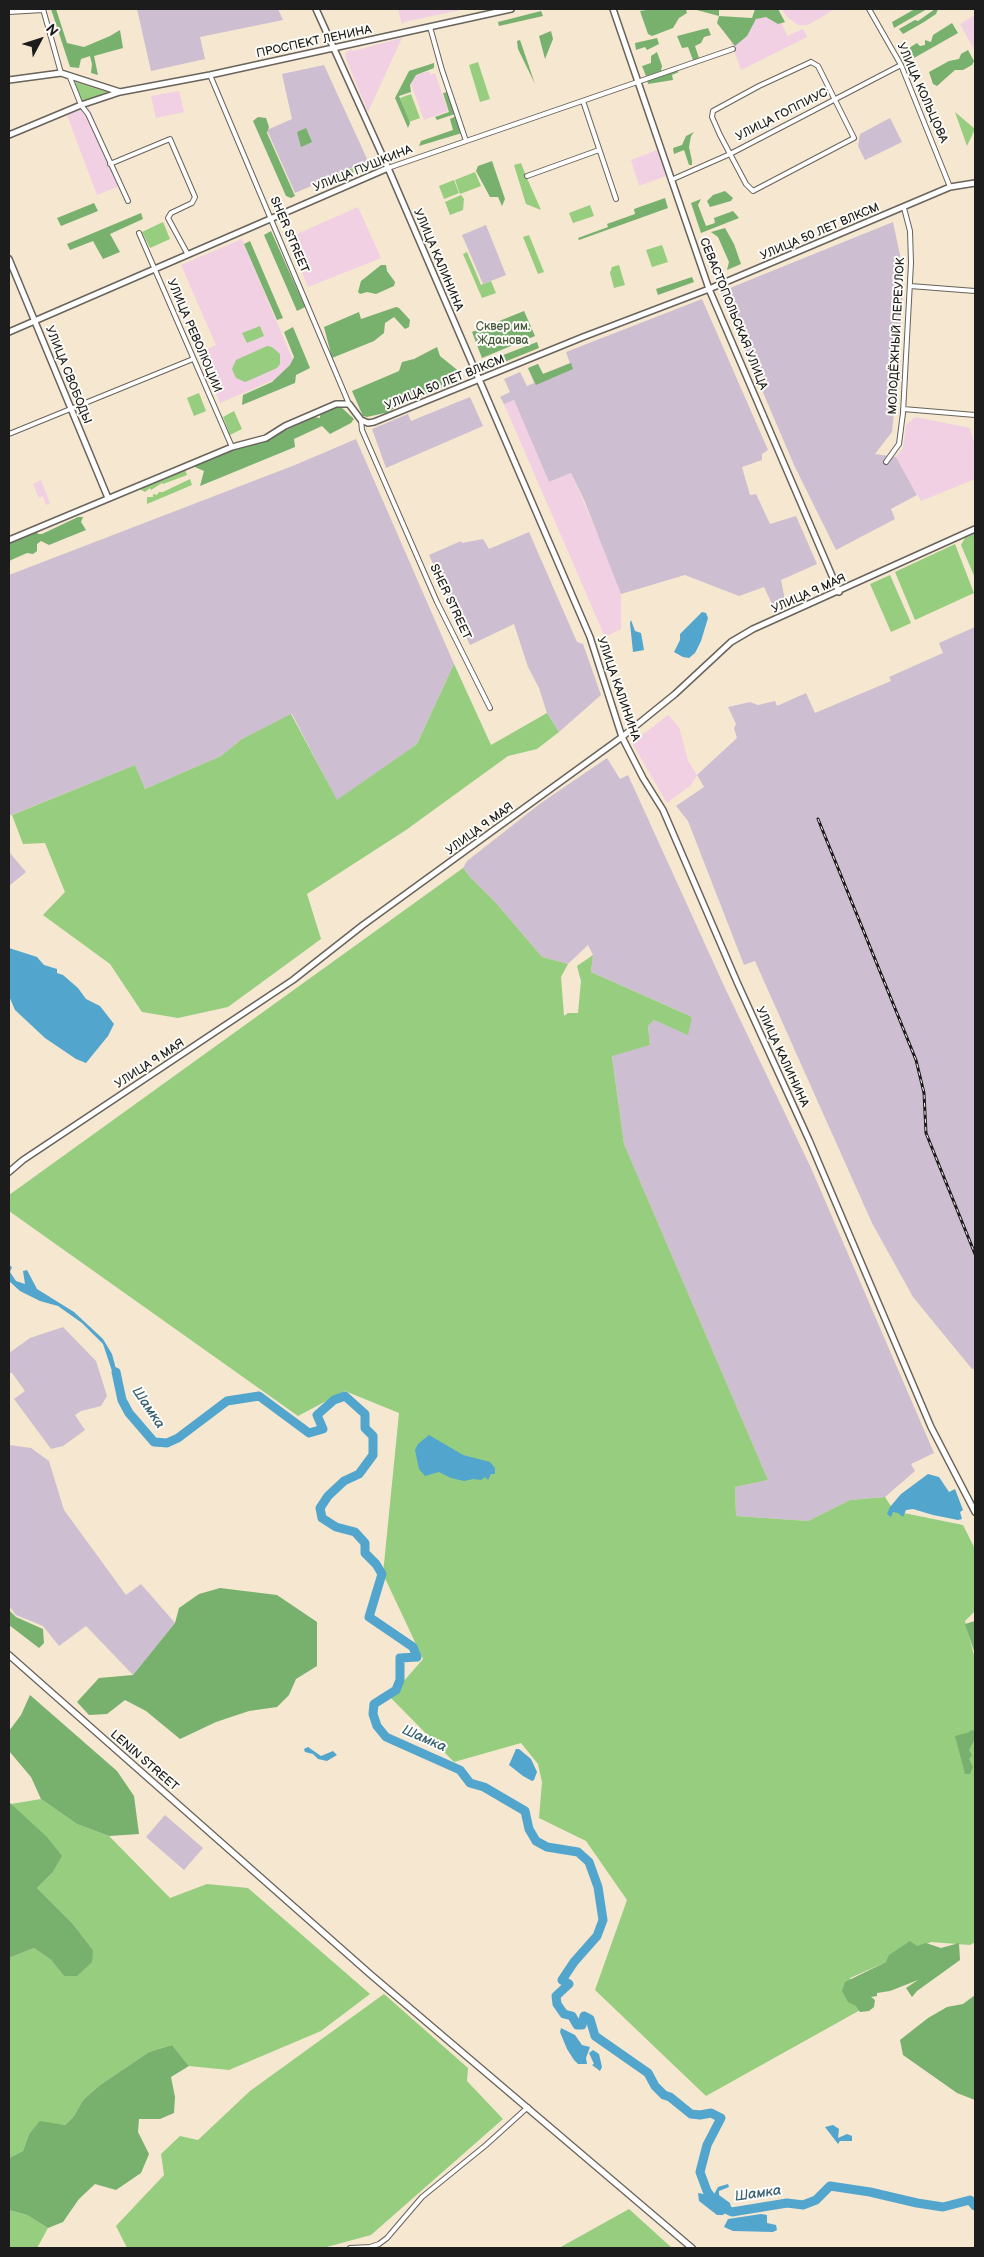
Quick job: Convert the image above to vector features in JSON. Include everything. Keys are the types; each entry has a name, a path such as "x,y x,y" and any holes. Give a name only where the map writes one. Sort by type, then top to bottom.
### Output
{"main road":[{"name":"LENIN STREET","path":"9,1655 370,1974 692,2248"}],"street":[{"path":"9,12 43,9 61,72"},
{"name":"УЛИЦА КАЛИНИНА","path":"316,9 388,168 590,637 622,737 643,778 663,810 737,982 809,1140 899,1356 944,1454 975,1512"},
{"name":"ПРОСПЕКТ ЛЕНИНА","path":"9,135 80,105 120,92 210,75 511,9"},
{"name":"СЕВАСТОПОЛЬСКАЯ УЛИЦА","path":"614,9 709,289 839,592"},
{"name":"УЛИЦА КОЛЬЦОВА","path":"869,9 901,65 950,188"},
{"path":"430,27 442,70 466,141"},
{"name":"УЛИЦА ПУШКИНА","path":"9,332 154,267 388,168 638,80 734,49"},
{"path":"815,62 835,99 854,138 753,191 746,184 712,117 713,112 759,86 804,64 815,62"},
{"name":"УЛИЦА ГОППИУС","path":"671,180 730,154 901,65"},
{"path":"9,80 61,72 120,92"},
{"path":"69,75 80,105 88,114 128,201"},
{"name":"SHER STREET","path":"210,75 349,404"},
{"path":"582,101 616,198"},
{"path":"110,164 170,139 195,197 192,203 171,213 168,218 187,253"},
{"path":"527,176 599,150"},
{"name":"УЛИЦА 50 ЛЕТ ВЛКСМ","path":"361,420 368,423 374,422 583,337 709,289 950,188 975,183"},
{"name":"МОЛОДЁЖНЫЙ ПЕРЕУЛОК","path":"886,462 899,444 903,409 910,286 910,231 904,208"},
{"name":"УЛИЦА РЕВОЛЮЦИИ","path":"139,233 232,448"},
{"name":"УЛИЦА СВОБОДЫ","path":"9,259 108,498"},
{"path":"910,286 975,292"},
{"path":"9,434 193,359"},
{"path":"9,540 232,448 266,438 285,426 336,404 349,404 361,420"},
{"path":"903,409 975,415"},
{"name":"SHER STREET","path":"361,420 362,430 437,602 490,708"},
{"name":"УЛИЦА 9 МАЯ","path":"9,1172 23,1160 293,980 363,925 622,737 675,694 731,642 753,629 839,592 975,529"},
{"path":"350,2248 370,2247 379,2244 387,2238 422,2197 486,2145 528,2107"}],"shaded area":[{"path":"137,9 278,9 283,20 200,37 205,59 151,71"},
{"path":"398,9 465,9 404,22 402,25"},
{"path":"776,9 787,36 803,29 807,37 741,70 728,33 754,22 761,14"},
{"path":"782,9 835,9 808,25 798,25 786,16"},
{"path":"975,15 975,51 960,24"},
{"path":"402,38 368,112 345,56 346,53 351,49 353,51"},
{"path":"324,65 368,161 295,193 267,130 292,119 282,74"},
{"path":"429,71 430,75 435,73 448,111 424,120 411,84 416,75"},
{"path":"179,91 184,112 156,118 151,96"},
{"path":"89,107 122,185 97,195 67,115"},
{"path":"890,118 902,142 865,160 858,146 860,134"},
{"path":"657,150 666,176 639,186 631,160"},
{"path":"358,207 381,258 308,287 288,238"},
{"path":"893,222 904,274 897,383 892,432 875,454 896,457 917,495 891,509 895,519 836,550 794,465 720,292"},
{"path":"486,225 506,275 483,284 462,235"},
{"path":"242,239 297,370 220,403 199,353 216,345 181,265"},
{"path":"702,299 768,450 762,454 762,460 742,467 750,495 756,494 770,524 796,516 817,564 781,580 785,600 773,606 764,587 739,596 685,575 621,594 585,502 571,473 549,482 514,400 504,404 500,397 510,392 504,379 520,372 527,386 534,383 528,368 538,364 543,374 570,363 566,352"},
{"path":"470,397 483,426 386,468 372,429 408,414 411,421"},
{"path":"514,400 549,482 571,473 607,555 621,594 621,629 605,637 504,404"},
{"path":"915,417 970,428 975,446 975,479 921,501 896,457 903,448 906,425"},
{"path":"356,439 454,664 417,744 337,801 292,714 242,739 221,756 145,789 135,765 9,816 9,575 295,465"},
{"path":"41,480 50,503 46,505 43,496 39,498 33,484"},
{"path":"529,532 577,642 583,644 601,695 559,732 547,713 539,688 528,667 514,624 470,645 429,555 461,541 462,543 483,539 489,549"},
{"path":"975,627 975,1368 972,1369 913,1297 872,1223 755,961 744,965 688,821 676,806 704,787 697,775 737,738 734,728 736,724 728,707 750,702 758,705 775,701 777,706 806,693 815,713 891,681 889,677 943,653 939,643"},
{"path":"668,715 679,727 688,761 697,775 691,785 667,803 632,743"},
{"path":"607,758 620,779 628,775 725,988 811,1168 934,1453 911,1464 915,1471 885,1497 850,1500 808,1521 736,1516 735,1487 768,1480 624,1144 612,1055 650,1045 648,1026 654,1020 687,1034 692,1017 591,972 593,955 588,945 568,964 542,957 463,868 467,861 541,803"},
{"path":"9,852 26,872 9,886"},
{"path":"63,1327 96,1361 107,1396 101,1406 81,1411 75,1415 85,1430 63,1446 51,1449 14,1399 25,1391 12,1373 9,1373 9,1353 30,1338"},
{"path":"9,1445 31,1448 49,1461 64,1510 126,1595 141,1584 175,1623 133,1675 86,1626 59,1646 43,1626 16,1615 9,1606"},
{"path":"165,1815 203,1848 184,1870 146,1837"}],"green space":[{"path":"51,9 56,9 67,43 84,47 120,30 123,48 94,56 98,75 91,73 92,64 90,56 81,59 79,68 70,67"},
{"path":"686,9 687,13 679,18 673,28 652,36 648,34 640,11"},
{"path":"693,9 719,9 719,16"},
{"path":"755,9 778,9 785,22 778,24 766,17 756,19 747,36 735,46 717,23 719,16 752,18"},
{"path":"915,9 927,9 894,28 892,22"},
{"path":"935,9 938,9 936,14 903,34 899,29 915,20 918,21"},
{"path":"541,11 543,16 499,26 498,22"},
{"path":"952,23 958,33 914,58 909,48 917,43 920,46 925,45 925,40 931,42 933,35"},
{"path":"708,28 711,35 704,37 701,43 695,46 699,58 693,60 688,47 682,48 677,36"},
{"path":"551,31 553,39 545,59 539,36"},
{"path":"657,38 659,44 647,50 645,47 636,50 635,43"},
{"path":"520,40 535,84 518,49 517,41"},
{"path":"968,50 974,61 972,65 963,70 955,70 937,86 933,84 929,72 949,61 959,59 961,54"},
{"path":"657,52 662,66 661,71 646,76 642,66 651,63 651,56"},
{"path":"478,62 490,99 480,102 469,65"},
{"path":"434,63 434,68 416,75 410,85 411,92 399,96 410,123 408,128 395,98 409,71"},
{"path":"675,70 679,72 672,75 673,80 648,84 647,79"},
{"path":"75,82 107,92 82,102"},
{"path":"448,92 455,114 437,120 435,117 449,112 443,93"},
{"path":"411,94 420,118 409,122 400,98"},
{"path":"955,112 975,129 967,146"},
{"path":"456,116 462,133 419,146 421,141 453,130 450,119"},
{"path":"258,117 266,118 269,127 267,133 295,196 291,198 286,196 253,121"},
{"path":"306,128 312,142 301,147 297,132"},
{"path":"694,132 691,136 689,147 692,165 689,165 684,150 674,154 673,148 682,145 686,136"},
{"path":"368,161 370,165 337,180 335,176"},
{"path":"492,161 505,199 502,206 498,197 490,197 476,171 478,166"},
{"path":"521,163 541,210 526,204 514,165"},
{"path":"475,172 481,186 460,194 455,180"},
{"path":"454,180 459,193 444,199 439,186"},
{"path":"725,191 733,198 731,201 710,207 707,201 713,195"},
{"path":"461,195 464,199 463,210 450,215 445,202"},
{"path":"665,198 668,208 579,240 578,238 608,227 607,224 635,214 634,209"},
{"path":"701,199 698,205 706,226 715,223 714,218 733,211 739,218 701,233 691,203"},
{"path":"94,203 98,211 61,226 57,218"},
{"path":"590,205 594,216 573,223 569,213"},
{"path":"141,213 143,219 110,234 120,252 103,259 93,241 70,250 67,244"},
{"path":"163,222 170,239 150,248 142,232"},
{"path":"725,228 734,244 741,264 727,270 729,262 718,237 711,232"},
{"path":"271,231 305,307 297,311 264,235"},
{"path":"529,235 544,272 538,274 523,237"},
{"path":"250,241 283,318 277,320 244,244"},
{"path":"662,245 668,262 652,267 646,250"},
{"path":"467,252 481,285 491,281 496,293 482,298 463,254"},
{"path":"381,265 386,265 387,271 395,282 394,286 376,294 367,292 360,294 358,292 361,281"},
{"path":"619,265 625,285 614,288 610,273 612,267"},
{"path":"692,277 694,282 658,295 656,289"},
{"path":"396,307 410,320 409,327 405,329 394,317 385,323 384,333 374,341 332,358 324,327 359,312 361,319"},
{"name":"Сквер им. Жданова","path":"524,311 535,336 482,358 472,332"},
{"path":"260,326 264,336 247,343 242,333"},
{"path":"293,327 310,368 296,375 295,383 242,405 243,395 272,382 290,365 294,357 284,332"},
{"path":"537,342 539,348 487,369 485,362"},
{"path":"267,346 272,347 280,354 280,364 277,368 245,382 236,378 232,369 236,360"},
{"path":"437,347 440,356 461,373 462,379 459,382 454,384 450,376 442,378 444,386 435,391 398,405 389,412 367,417 363,416 352,391 399,371 402,362 414,359"},
{"path":"571,363 573,369 536,385 528,368 538,364 543,374"},
{"path":"199,393 206,411 194,416 187,398"},
{"path":"337,406 341,407 354,419 351,423 330,434 322,426 294,439 295,447 200,486 204,471 195,467 196,464 232,449 265,440 314,417 320,418 320,414"},
{"path":"234,411 242,429 230,435 223,417"},
{"path":"185,469 187,475 162,483 145,492 141,490 140,487"},
{"path":"190,479 192,485 147,504 147,497 153,497 153,494 157,495 159,492 163,492"},
{"path":"78,517 83,517 81,522 86,530 49,545 41,541 37,544 37,551 33,554 27,553 9,561 9,542 36,530 38,534 42,534"},
{"path":"974,534 975,578 961,545 965,538"},
{"path":"955,544 974,593 915,620 895,572"},
{"path":"890,575 911,623 891,632 870,584"},
{"path":"454,664 491,745 547,713 559,732 537,749 508,756 406,830 307,894 321,939 228,1007 178,1018 142,1012 110,964 43,915 65,892 45,843 23,844 12,815 135,765 145,789 221,756 242,739 291,714 337,800 417,744"},
{"path":"463,868 542,957 568,964 561,977 564,1016 568,1013 578,1013 581,981 577,966 593,955 591,972 692,1017 688,1035 654,1020 648,1026 650,1045 612,1056 624,1144 768,1480 735,1487 736,1516 808,1521 850,1500 885,1497 894,1511 963,1525 975,1549 975,1611 965,1621 975,1659 975,1942 970,1945 931,1942 850,1978 862,2009 706,2096 595,1990 627,1900 586,1841 539,1818 542,1782 538,1764 521,1743 454,1762 390,1697 423,1659 383,1574 399,1413 345,1391 298,1416 9,1211 9,1195"},
{"path":"220,1588 277,1595 317,1622 317,1666 296,1679 289,1695 277,1707 249,1711 216,1722 180,1739 146,1711 125,1700 107,1714 89,1715 77,1702 99,1678 133,1675 175,1623 179,1608 199,1594"},
{"path":"9,1610 16,1617 43,1629 44,1643 39,1648 9,1625"},
{"path":"975,1621 975,1654 965,1624"},
{"path":"30,1695 117,1771 134,1796 139,1834 109,1836 77,1824 41,1799 31,1777 9,1751 9,1731 21,1715"},
{"path":"972,1730 975,1731 975,1739 969,1750 972,1755 969,1759 973,1767 970,1774 965,1774 955,1736"},
{"path":"41,1799 77,1824 109,1836 170,1898 207,1884 248,1888 370,1994 321,2031 229,2070 189,2066 172,2045 149,2052 100,2085 83,2100 74,2116 65,2125 40,2122 29,2134 23,2151 9,2158 9,1958 34,1948 51,1960 64,1976 93,1950 73,1924 37,1888 52,1873 24,1817 11,1804"},
{"path":"9,1802 47,1837 62,1856 52,1873 37,1888 73,1924 93,1950 92,1962 77,1976 64,1976 51,1960 34,1948 9,1958"},
{"path":"910,1941 917,1946 926,1943 941,1948 959,1943 960,1960 917,1991 912,1997 906,1988 918,1980 890,1991 877,1993 877,1996 871,1997 875,2000 874,2007 869,2011 860,2012 856,2006 848,2002 842,1991 845,1982 886,1962 889,1955"},
{"path":"384,1994 468,2068 467,2081 503,2119 371,2235 323,2248 127,2248 116,2226 164,2175 161,2154 180,2136 198,2140 250,2091"},
{"path":"975,1995 975,2100 957,2093 903,2055 900,2040 928,2018 947,2007 963,2004"},
{"path":"172,2045 189,2066 171,2077 175,2097 174,2113 160,2119 139,2119 138,2132 149,2154 141,2173 116,2190 95,2184 79,2199 63,2222 48,2228 27,2215 9,2210 9,2158 23,2151 29,2134 40,2121 65,2125 74,2116 83,2100 100,2085 149,2052"},
{"path":"629,2209 672,2248 559,2248"},
{"path":"9,2210 27,2215 48,2228 37,2248 9,2248"}],"water":[{"path":"702,612 706,613 708,618 701,641 695,653 689,658 683,657 674,652 680,640 680,634"},
{"path":"631,620 635,631 641,633 644,650 633,652"},
{"path":"9,948 37,957 44,965 57,969 57,973 63,975 78,988 86,999 100,1006 114,1024 108,1036 86,1063 76,1059 45,1038 15,1010 9,996"},
{"path":"9,1265 12,1267 10,1272 16,1281 25,1284 23,1271 27,1270 37,1289 74,1312 103,1339 112,1354 120,1384 115,1380 103,1344 82,1323 58,1306 40,1301 20,1291 9,1281"},
{"path":"429,1435 463,1455 490,1462 495,1468 495,1474 491,1474 488,1480 485,1477 481,1480 464,1481 451,1478 439,1472 425,1476 419,1469 415,1450 418,1444"},
{"path":"928,1474 939,1477 949,1492 955,1489 963,1510 960,1512 962,1519 958,1520 933,1515 913,1509 906,1510 903,1517 893,1512 891,1517 887,1514 890,1507 901,1494"},
{"path":"308,1747 321,1756 333,1751 337,1755 327,1761 318,1759 313,1754 305,1752 304,1749"},
{"path":"516,1749 519,1749 531,1759 537,1772 534,1780 532,1781 523,1776 509,1765"},
{"path":"561,2028 575,2035 582,2045 590,2047 586,2058 587,2064 578,2064 574,2060 560,2032"},
{"path":"593,2050 599,2054 602,2067 600,2071 592,2065 594,2064 589,2053"},
{"path":"833,2125 839,2129 838,2138 847,2134 852,2136 852,2141 840,2141 838,2144 825,2127"},
{"path":"728,2184 729,2187 719,2191 719,2195 730,2203 731,2207 723,2215 717,2215 699,2201 698,2193 713,2196 718,2187"},
{"path":"761,2214 767,2215 767,2223 776,2225 777,2230 773,2232 733,2231 724,2227 728,2219"}],"waterway":[{"name":"Шамка","path":"116,1372 122,1400 129,1413 154,1442 167,1443 178,1438 227,1401 259,1396 309,1433 323,1429 317,1415 334,1400 345,1396 365,1414 365,1428 373,1436 373,1455 359,1474 344,1481 328,1496 320,1508 322,1518 336,1527 355,1532 365,1543 365,1553 376,1564 382,1574 369,1617 413,1647 417,1657 400,1658 400,1680 396,1690 374,1704 373,1714 377,1726 386,1737 460,1770 470,1783 484,1787 525,1811 529,1829 536,1841 547,1847 578,1852 589,1862 598,1887 603,1920 597,1936 574,1962 562,1980 569,1984 556,1996 557,2004 564,2014 572,2016 577,2025 582,2025 584,2016 590,2019 595,2036 648,2073 655,2086 664,2095 670,2097 691,2114 711,2113 721,2118 707,2145 700,2172 707,2191 717,2205 732,2212 787,2203 803,2205 816,2200 830,2186 943,2207 970,2200 975,2206"},
{"name":"Шамка","path":"970,2200 975,2199"}],"railway":[{"path":"818,819 916,1060 924,1093 926,1133 975,1254"}]}
